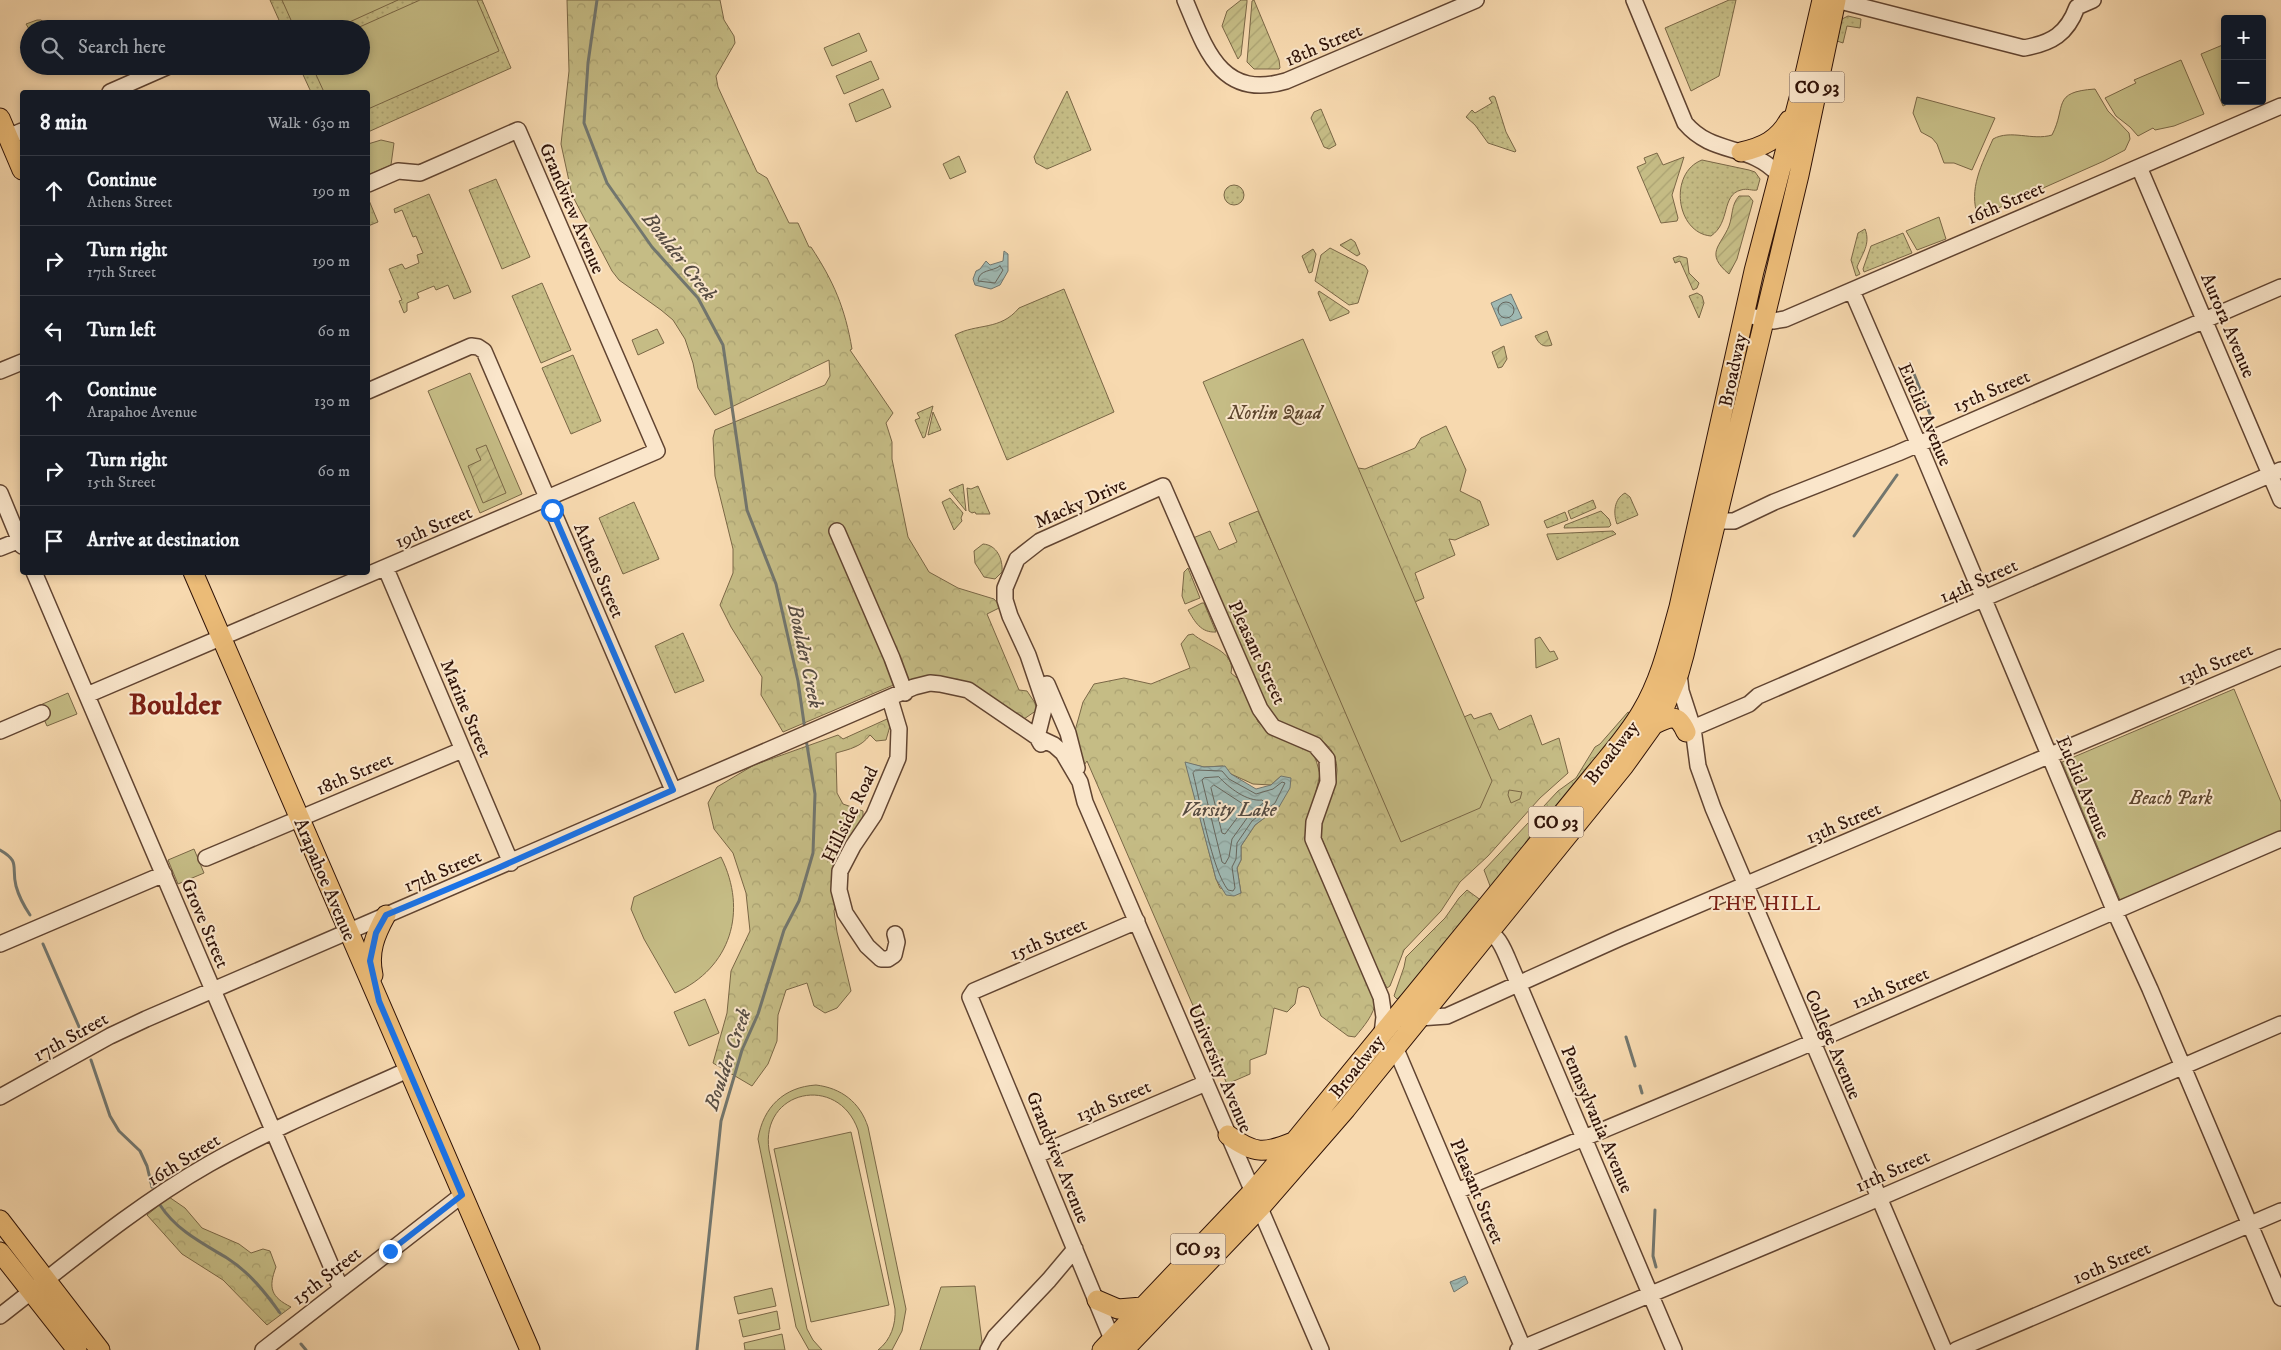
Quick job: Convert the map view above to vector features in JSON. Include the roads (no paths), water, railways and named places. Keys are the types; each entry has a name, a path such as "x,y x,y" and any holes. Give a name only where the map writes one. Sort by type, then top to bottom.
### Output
{"main road":[{"name":"Broadway","path":"1112,1347 1142,1307 1253,1191 1401,1012 1632,726 1650,696 1667,652 1704,499 1743,315 1822,0"},
{"name":"Broadway","path":"1112,1347 1260,1208 1346,1109 1624,766 1655,724 1676,682 1790,213 1836,0"},
{"path":"1741,152 1774,140 1786,126 1796,108"},
{"path":"7,131 20,165"},
{"path":"1778,174 1786,190 1790,213"},
{"name":"Arapahoe Avenue","path":"194,575 530,1350"},
{"path":"1667,652 1668,673 1676,682"},
{"path":"1655,724 1668,718 1674,718 1689,730"},
{"path":"379,1001 370,961 376,933 386,915"},
{"path":"1395,1048 1394,1031 1401,1012"},
{"path":"1228,1135 1250,1149 1261,1151 1276,1149 1294,1141"},
{"path":"0,1220 100,1350"},
{"path":"0,1252 77,1350"},
{"path":"1097,1300 1118,1309 1142,1307"}],"street":[{"name":"18th Street","path":"1185,0 1216,64 1228,76 1237,81 1259,86 1286,81 1476,0"},
{"path":"1634,0 1685,123 1692,131 1710,144 1757,157 1769,164 1778,174"},
{"path":"1836,0 2024,48 2042,45 2058,36 2068,26 2076,3 2093,0"},
{"path":"115,90 149,75"},
{"name":"16th Street","path":"1743,315 1777,321 1785,319 2281,106"},
{"name":"Grandview Avenue","path":"370,183 398,171 420,173 518,130 657,451"},
{"name":"Aurora Avenue","path":"2139,166 2205,320 2276,472 2281,500"},
{"name":"15th Street","path":"1716,521 1734,521 1774,502 1918,443 2281,287"},
{"name":"Euclid Avenue","path":"1852,291 1918,443 2114,912 2281,1298"},
{"name":"Athens Street","path":"370,390 472,346 484,350 673,790"},
{"path":"0,371 20,363"},
{"name":"19th Street","path":"88,695 386,569 657,451"},
{"name":"14th Street","path":"1689,730 1749,704 1758,696 2276,472"},
{"name":"Macky Drive","path":"1028,655 1005,600 1005,588 1008,577 1018,559 1040,541 1163,486"},
{"name":"Pleasant Street","path":"1163,486 1260,710 1273,727 1315,745 1326,759 1328,782 1314,822 1313,839 1381,997 1384,1017 1382,1034"},
{"path":"0,493 20,541"},
{"name":"Hillside Road","path":"837,531 892,658 899,729 898,758 874,815 853,846 840,871 839,890 845,913 868,946 881,959 888,959 894,956 897,942 896,934"},
{"path":"0,548 20,543"},
{"name":"Marine Street","path":"386,569 511,863"},
{"name":"Grove Street","path":"35,575 341,1289"},
{"path":"1028,655 1044,676 1058,709 1073,750 1080,782"},
{"path":"1028,655 1045,705 1037,737"},
{"name":"13th Street","path":"1419,1018 1447,1016 1518,982 2281,657"},
{"name":"College Avenue","path":"1676,682 1689,730 1689,745 1695,752 1704,785 1878,1199 1944,1350"},
{"name":"17th Street","path":"0,1097 110,1036 386,915 511,863 673,790 921,685 949,684 973,692 990,706 1037,737"},
{"path":"1037,737 1048,733 1058,716 1058,709"},
{"path":"0,731 42,713"},
{"name":"University Avenue","path":"1037,737 1047,740 1063,753 1080,782 1085,802 1321,1350"},
{"name":"University Avenue","path":"1037,737 1085,802"},
{"name":"18th Street","path":"206,858 462,750"},
{"name":"12th Street","path":"1457,1191 1584,1136 1812,1042 2281,839"},
{"path":"0,944 164,874"},
{"name":"15th Street","path":"974,991 1137,921"},
{"path":"1463,935 1473,932 1489,932"},
{"name":"Pennsylvania Avenue","path":"1489,932 1498,939 1503,948 1674,1350"},
{"name":"Grandview Avenue","path":"974,991 970,996 1097,1300 1112,1347"},
{"name":"11th Street","path":"1522,1349 1650,1293 1878,1199 2281,1024"},
{"name":"Pleasant Street","path":"1395,1048 1457,1191 1522,1349"},
{"name":"16th Street","path":"0,1316 187,1177 273,1132 408,1070"},
{"name":"13th Street","path":"1037,1155 1206,1083"},
{"name":"15th Street","path":"263,1350 462,1195"},
{"name":"10th Street","path":"1956,1350 2281,1211"},
{"path":"988,1350 995,1337 1049,1280 1075,1249"}],"water":[{"path":"1004,251 1008,254 1008,271 1000,285 991,289 975,285 973,279 976,271 986,261 990,265 1003,261"},
{"path":"1511,294 1522,318 1501,326 1491,303"},
{"name":"Varsity Lake","path":"1185,762 1204,767 1225,766 1231,774 1256,789 1271,785 1281,776 1291,778 1290,788 1279,807 1255,825 1241,846 1241,860 1237,868 1241,893 1234,896 1226,895 1216,879"},
{"path":"1465,1276 1468,1283 1454,1292 1450,1282"}],"waterway":[{"name":"Boulder Creek","path":"597,0 588,63 584,123 607,183 652,247 698,298 723,345 747,510 776,584 798,681 805,730"},
{"path":"1910,364 1930,414"},
{"path":"1854,536 1897,475"},
{"name":"Boulder Creek","path":"697,1350 721,1121 742,1050 758,1014 784,930 799,901 813,853 815,794 806,739"},
{"path":"0,850 7,854 13,862 17,890 30,915"},
{"path":"43,944 80,1029"},
{"path":"1626,1037 1635,1066"},
{"path":"91,1060 110,1116 119,1131 140,1151 147,1166 152,1187"},
{"path":"1640,1086 1642,1093"},
{"path":"160,1205 166,1214 182,1229 227,1258 249,1276 280,1313"},
{"path":"1655,1210 1653,1256 1656,1267"},
{"path":"301,1344 306,1350"}],"district":[{"name":"Boulder","path":"175,704"},
{"name":"THE HILL","path":"1765,903"}],"park label":[{"name":"Norlin Quad","path":"1275,412"},
{"name":"Beach Park","path":"2171,797"}]}
